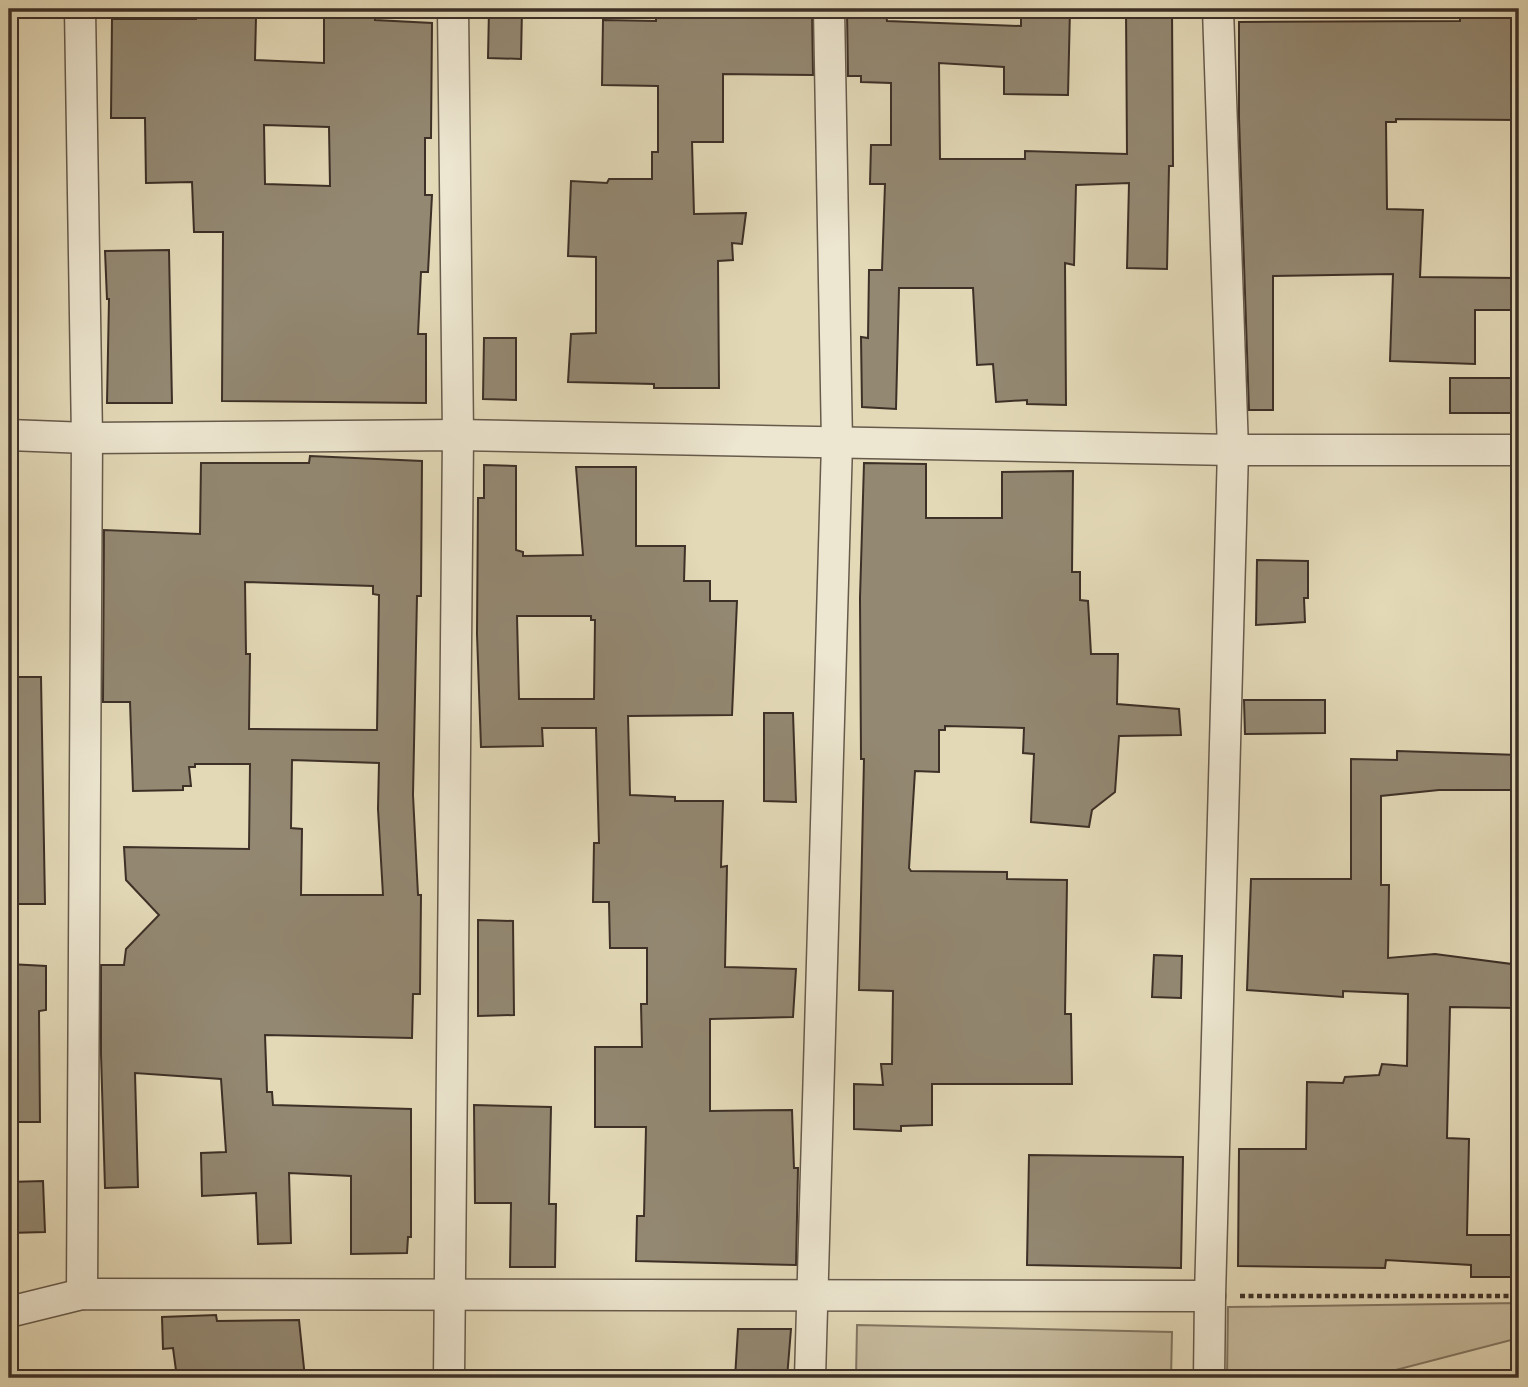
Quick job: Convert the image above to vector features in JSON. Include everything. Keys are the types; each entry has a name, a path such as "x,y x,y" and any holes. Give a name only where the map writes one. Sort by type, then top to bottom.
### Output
{"street":[{"path":"80,9 88,438 82,1294"},
{"path":"449,1378 458,435 453,9"},
{"path":"810,1378 837,443 830,9"},
{"path":"1209,1378 1233,450 1218,9"},
{"path":"9,435 88,438 458,435 1233,450 1519,450"},
{"path":"9,1312 82,1294 1210,1296"}],"path":[{"path":"1210,1296 1519,1296"}],"shaded area":[{"path":"1519,1303 1519,1338 1365,1378 1227,1378 1228,1307"},
{"path":"857,1325 1172,1332 1171,1378 856,1378"}],"building":[{"path":"324,9 375,9 375,20 432,23 431,138 425,138 425,195 432,195 428,272 421,272 418,334 426,334 426,403 222,401 223,232 194,232 192,182 146,183 145,118 111,118 112,19 256,17 255,60 324,63","holes":["264,125 329,127 330,186 265,184"]},
{"path":"489,9 522,9 521,59 488,58"},
{"path":"1021,9 1070,9 1068,95 1004,94 1004,67 939,63 940,159 1025,159 1025,151 1127,154 1126,9 1172,9 1173,166 1169,166 1167,269 1127,268 1129,183 1076,185 1074,265 1065,263 1066,405 1027,404 1027,400 996,402 993,364 977,365 973,288 899,288 896,409 862,407 861,337 868,338 869,270 882,270 885,184 870,184 871,145 891,145 891,83 861,82 861,76 848,76 847,12 886,13 887,21 1021,26"},
{"path":"1460,10 1519,11 1519,120 1396,119 1396,122 1386,122 1387,209 1423,210 1420,277 1519,278 1519,310 1475,310 1475,364 1390,361 1393,274 1273,276 1273,410 1249,410 1239,118 1239,22 1460,21"},
{"path":"769,11 812,11 813,75 723,74 723,142 692,142 694,214 746,213 742,244 732,243 733,260 718,261 719,388 654,388 654,384 568,382 571,334 596,333 596,257 568,256 571,181 607,183 609,179 652,179 652,152 658,152 658,86 602,85 603,20 656,21 656,12 766,16"},
{"path":"169,250 172,403 107,403 109,299 105,251"},
{"path":"484,338 516,338 516,400 483,399"},
{"path":"1450,378 1519,378 1519,413 1450,413"},
{"path":"310,456 422,461 421,596 417,596 413,795 418,895 421,895 420,994 413,994 412,1038 265,1035 267,1092 272,1092 273,1105 411,1109 411,1237 408,1237 407,1253 351,1254 351,1176 289,1173 291,1243 258,1244 256,1193 202,1196 201,1153 226,1152 221,1079 135,1073 138,1187 105,1188 101,965 124,965 126,949 159,915 126,880 124,847 249,849 250,764 195,764 195,767 189,767 191,786 183,786 183,790 133,791 130,702 103,702 104,530 200,534 201,463 309,463","holes":["245,582 373,586 373,594 379,595 377,730 249,729 250,654 246,654","292,760 379,763 378,809 383,895 301,895 302,829 291,828"]},
{"path":"864,463 926,464 926,518 1002,518 1002,472 1073,471 1072,572 1080,572 1080,600 1088,601 1091,654 1118,654 1117,704 1179,709 1181,735 1119,736 1115,792 1092,810 1089,827 1031,822 1034,754 1023,753 1024,728 945,726 945,730 939,730 939,772 915,771 909,868 911,871 1007,872 1007,879 1067,880 1065,1014 1071,1014 1072,1084 932,1084 932,1125 901,1126 901,1131 854,1129 854,1084 883,1085 881,1064 892,1064 893,991 859,990 864,759 861,759 860,598"},
{"path":"484,465 516,466 516,550 523,552 523,556 583,555 576,467 636,467 636,546 685,546 684,581 710,581 710,601 737,601 732,715 628,716 630,795 675,797 675,801 723,801 721,867 727,866 725,967 796,969 793,1017 710,1019 710,1111 792,1110 794,1168 798,1168 796,1265 636,1261 637,1216 644,1216 646,1127 595,1127 595,1047 642,1047 641,1004 647,1004 647,948 610,948 609,902 593,902 594,843 599,843 596,728 542,728 543,746 481,747 477,634 478,498 484,498","holes":["517,616 591,616 591,620 595,620 594,699 519,699"]},
{"path":"1257,560 1308,561 1308,598 1304,598 1305,622 1256,625"},
{"path":"9,677 41,677 45,904 9,904"},
{"path":"1244,700 1325,700 1325,733 1245,734"},
{"path":"764,713 793,713 796,802 764,801"},
{"path":"1397,751 1519,755 1519,790 1439,790 1381,796 1381,885 1389,885 1388,958 1435,954 1519,965 1519,1008 1450,1007 1447,1138 1469,1139 1467,1235 1519,1235 1519,1277 1471,1277 1471,1265 1386,1260 1385,1268 1238,1266 1239,1149 1306,1149 1307,1082 1343,1083 1345,1077 1379,1075 1382,1064 1407,1066 1408,994 1343,991 1343,997 1247,990 1251,879 1351,879 1351,759 1397,760"},
{"path":"478,920 513,921 514,1015 478,1016"},
{"path":"1154,955 1182,956 1181,998 1152,997"},
{"path":"9,964 46,966 46,1010 39,1011 40,1122 9,1122"},
{"path":"474,1105 551,1107 549,1204 556,1204 555,1267 510,1267 511,1203 475,1203"},
{"path":"1029,1155 1183,1157 1181,1268 1027,1265"},
{"path":"43,1181 45,1232 9,1233 9,1182"},
{"path":"216,1315 217,1321 299,1320 305,1378 177,1378 173,1348 163,1349 162,1317"},
{"path":"738,1329 791,1329 787,1378 735,1378"}]}
